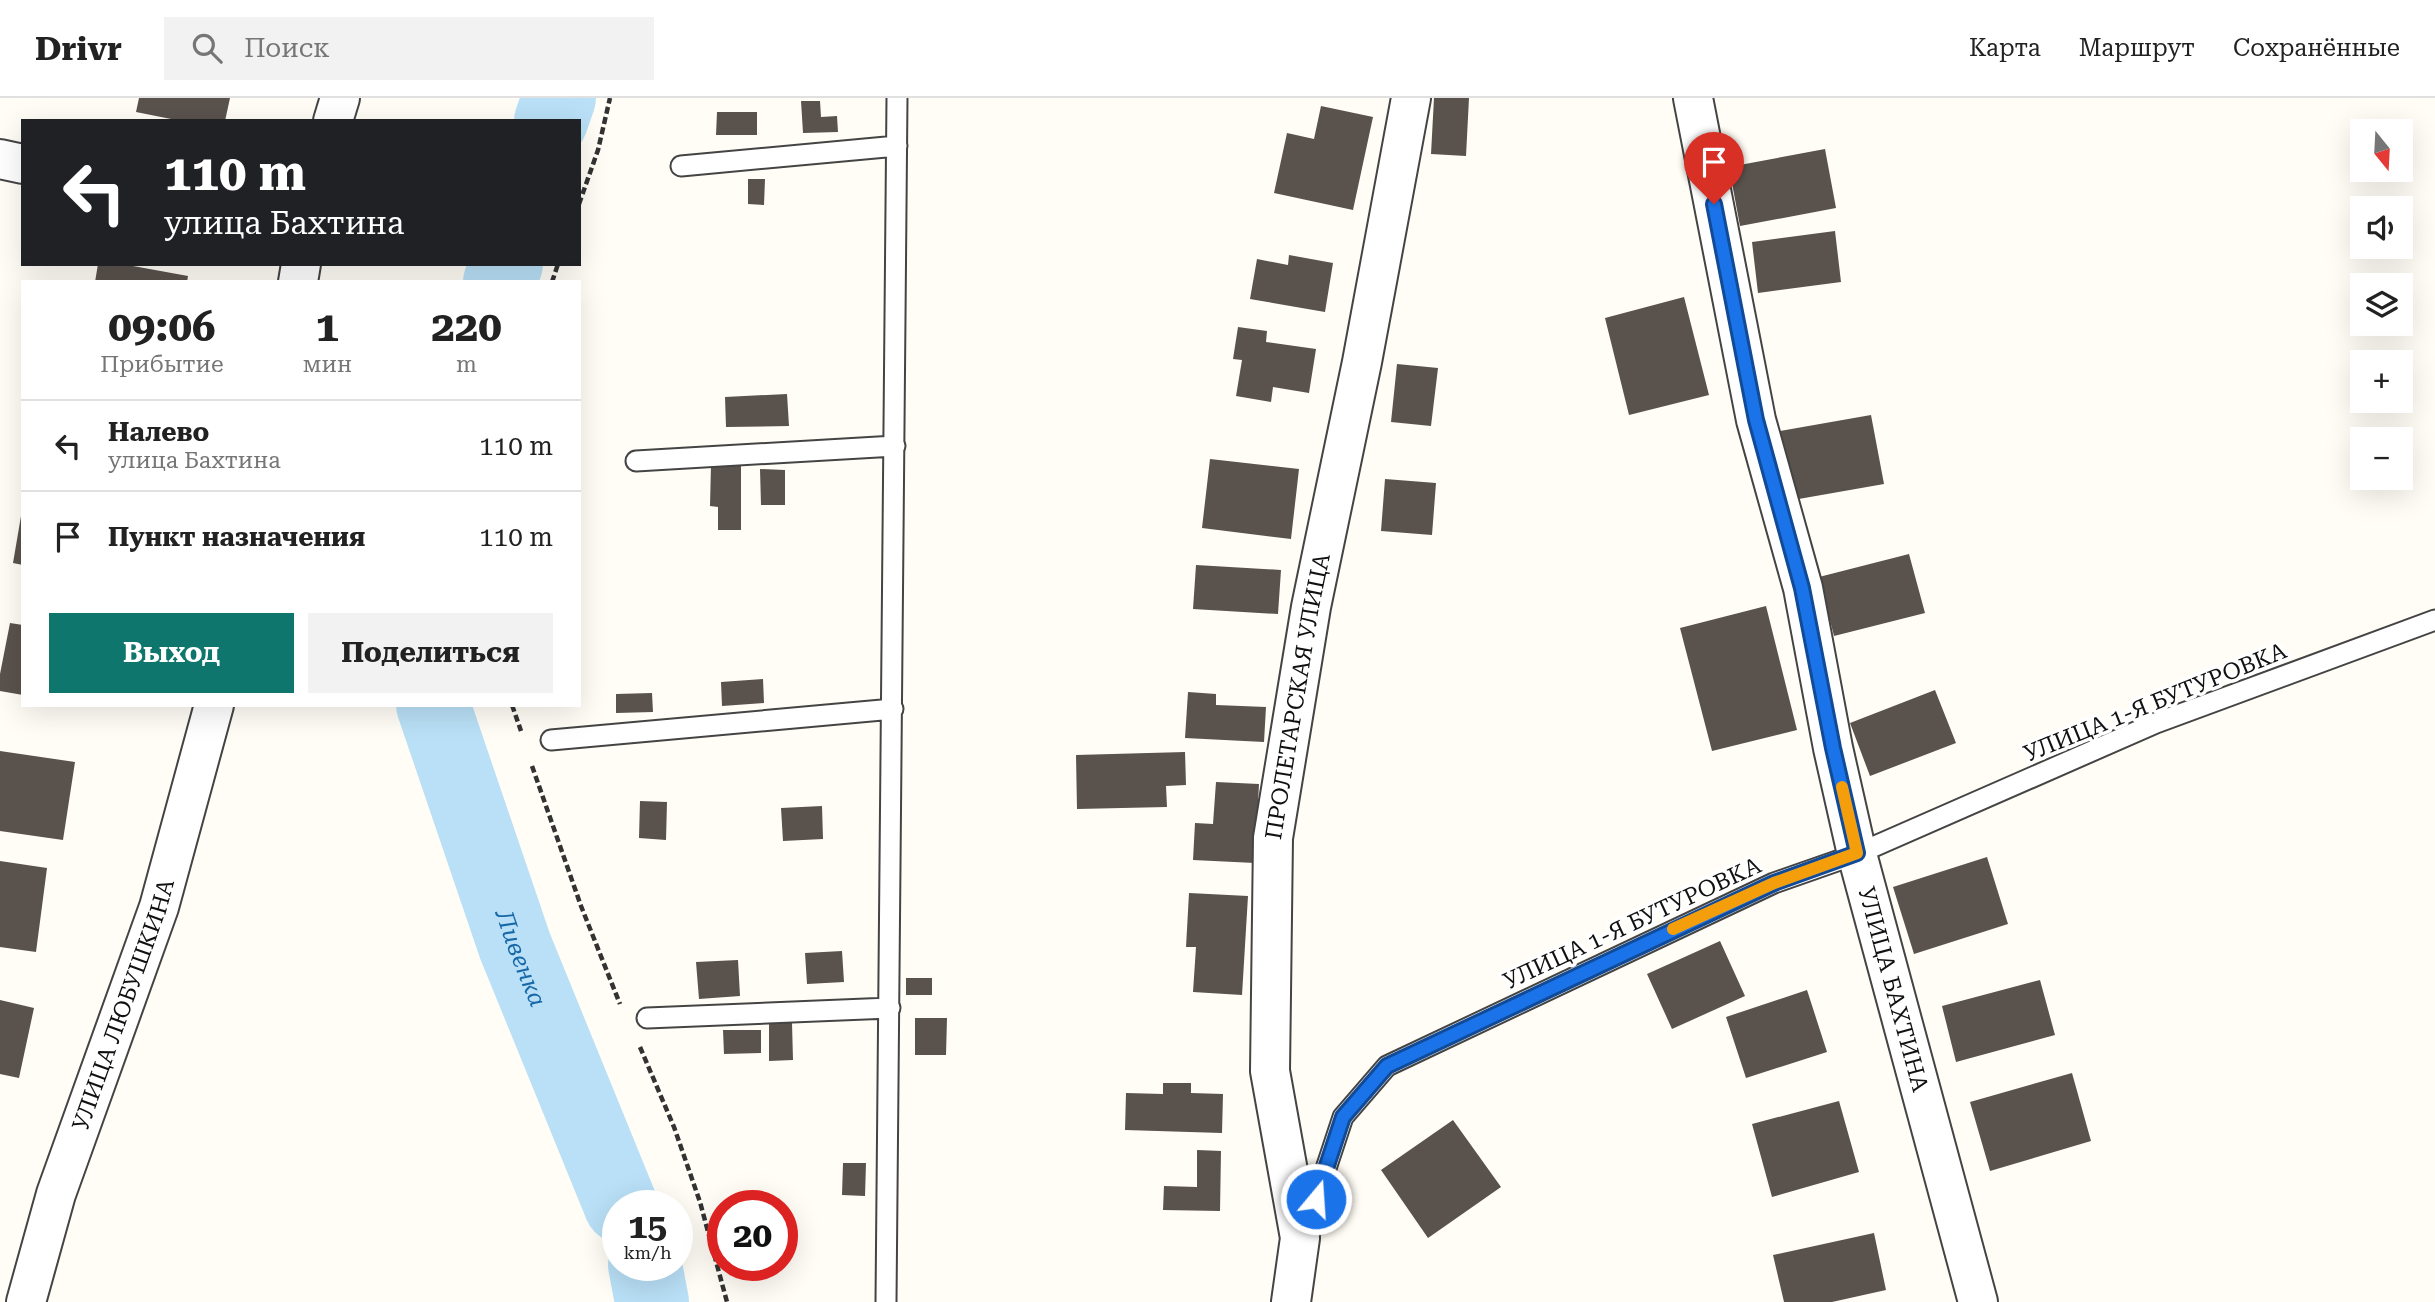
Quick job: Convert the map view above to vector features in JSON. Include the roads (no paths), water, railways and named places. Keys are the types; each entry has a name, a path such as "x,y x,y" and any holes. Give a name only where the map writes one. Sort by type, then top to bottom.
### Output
{"street":[{"path":"334,119 340,98"},
{"name":"ПРОЛЕТАРСКАЯ УЛИЦА","path":"1291,1302 1300,1238 1270,1071 1273,838 1311,607 1362,362 1411,98"},
{"name":"УЛИЦА БАХТИНА","path":"1693,98 1756,420 1802,588 1833,748 1857,853 1978,1302"},
{"path":"0,159 21,164"},
{"name":"УЛИЦА ЛЮБУШКИНА","path":"26,1302 56,1194 159,907 213,707"}],"lane":[{"path":"886,1302 897,98"},
{"path":"681,166 897,146"},
{"path":"636,461 895,446"},
{"name":"УЛИЦА 1-Я БУТУРОВКА","path":"1300,1238 1308,1225 1343,1117 1387,1066 1762,889 1857,853 2156,723 2435,620"},
{"path":"551,740 893,709"},
{"path":"647,1018 890,1008"}],"waterway":[{"name":"Ливенка","path":"552,119 559,98"},
{"name":"Ливенка","path":"501,280 505,266"},
{"name":"Ливенка","path":"434,707 515,946 614,1190"},
{"name":"Ливенка","path":"648,1281 652,1302"}]}
